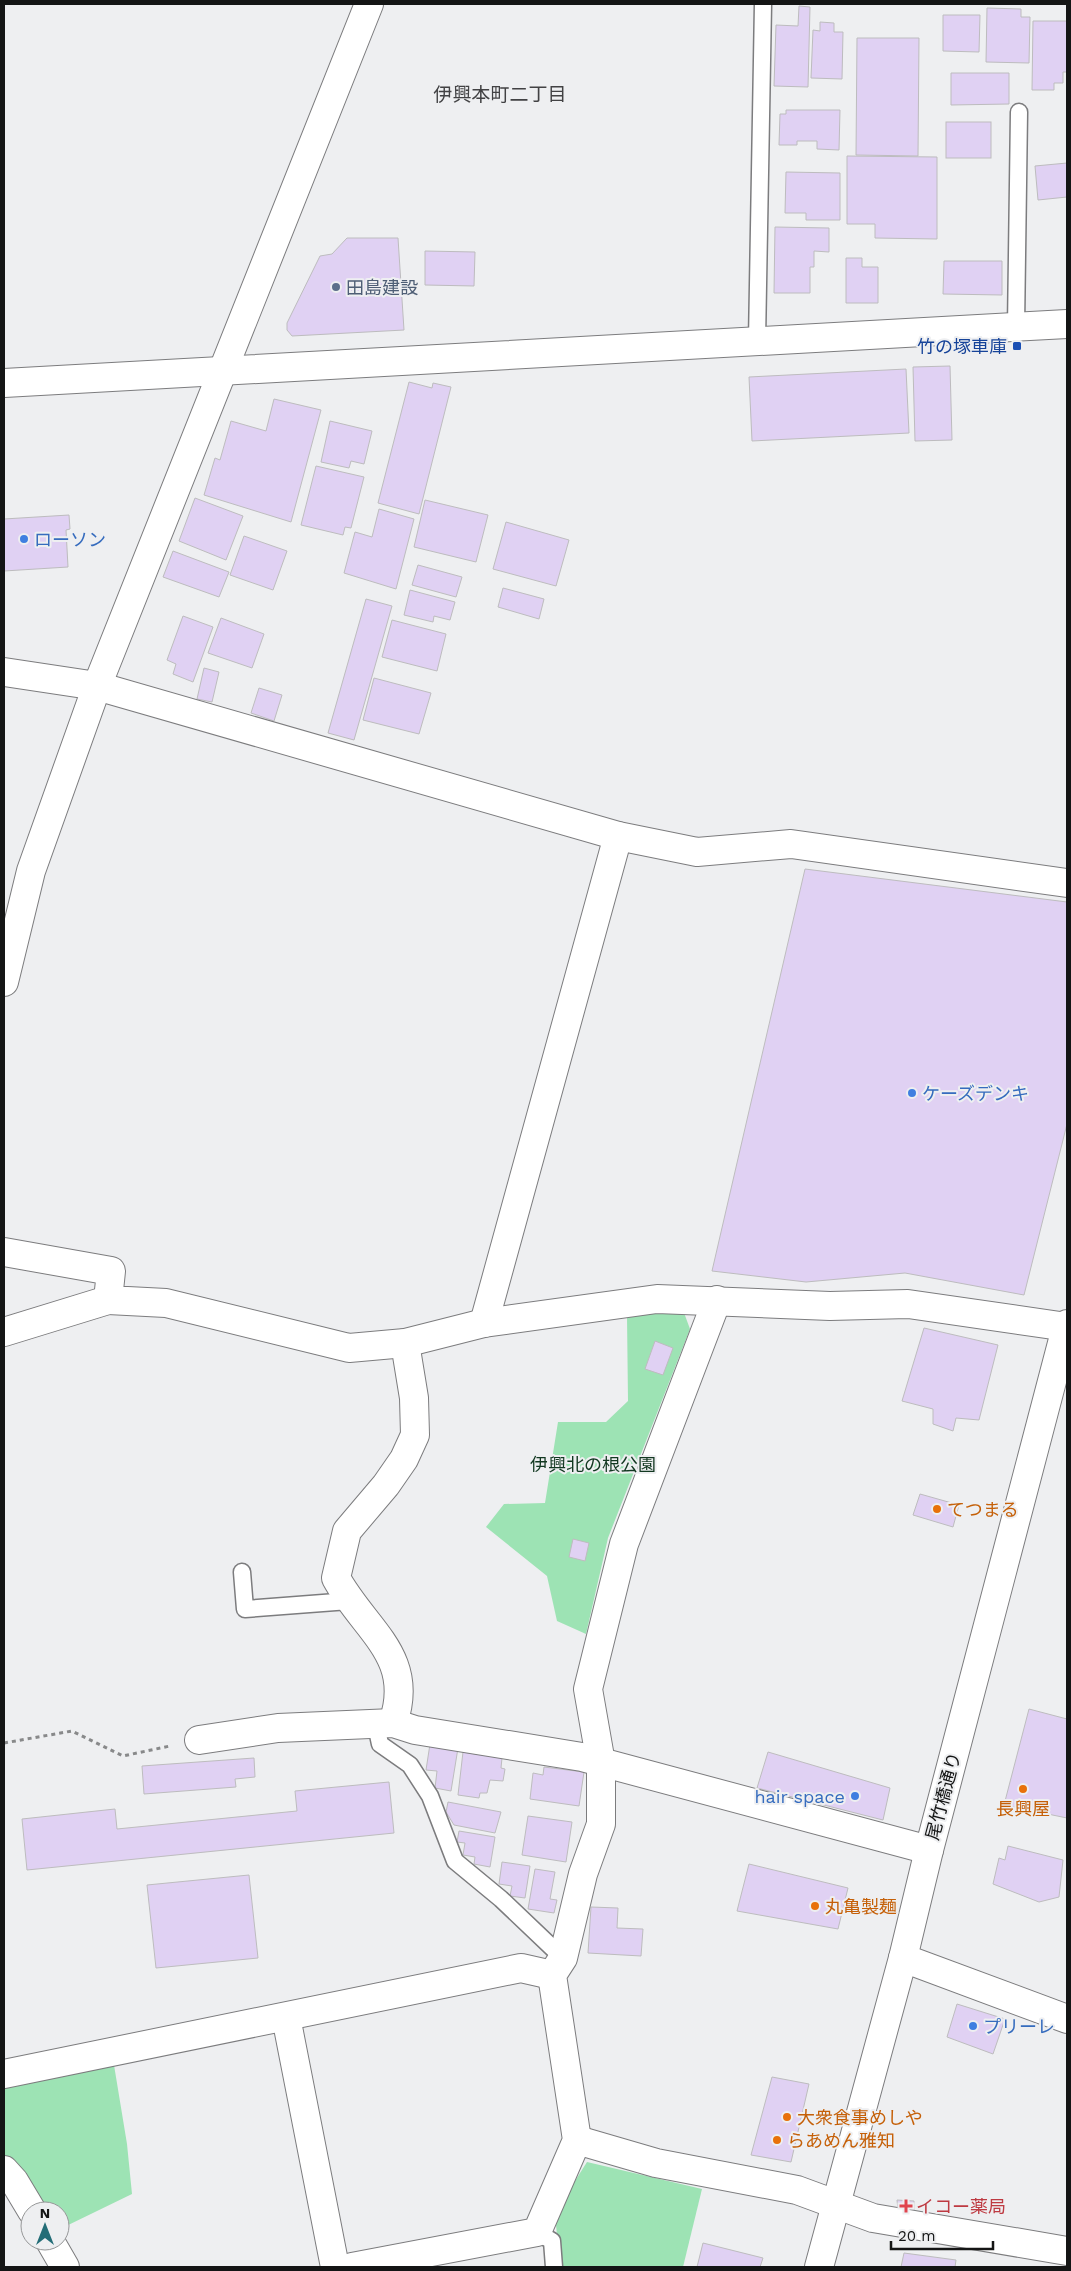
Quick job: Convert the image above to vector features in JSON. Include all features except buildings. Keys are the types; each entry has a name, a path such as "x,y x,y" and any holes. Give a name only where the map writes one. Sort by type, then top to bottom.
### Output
{"street":[{"path":"4,982 31,871 98,686 369,4"},
{"path":"4,383 1067,324"},
{"path":"4,672 98,686 618,836 697,852 791,844 1067,883"},
{"path":"484,1323 618,836"},
{"path":"4,1252 111,1272 108,1300"},
{"path":"4,1332 108,1300 166,1303 349,1348 405,1342 484,1323 658,1299 830,1306 908,1304 1067,1326"},
{"path":"352,2267 537,2232 577,2140 557,1966 583,1874 601,1824 601,1763 588,1689 624,1544 717,1300"},
{"name":"尾竹橋通り","path":"819,2267 903,1958 929,1850 1067,1326"},
{"path":"384,1724 400,1704 398,1673 388,1648 348,1601 336,1578 347,1531 386,1485 404,1459 415,1435 414,1398 405,1342"},
{"path":"199,1740 278,1728 384,1724 582,1757 929,1850"},
{"path":"903,1958 1067,2019"},
{"path":"4,2074 521,1968 557,1966"},
{"path":"286,2017 335,2267"},
{"path":"577,2140 656,2163 797,2190 873,2218 1067,2251"},
{"path":"4,2170 14,2181 26,2201"},
{"path":"56,2251 65,2267"}],"lane":[{"path":"757,341 763,4"},
{"path":"1016,327 1019,112"},
{"path":"242,1572 245,1609 348,1601"},
{"path":"384,1724 380,1744 410,1765 430,1796 455,1861 501,1899 557,1966"},
{"path":"537,2232 552,2241 554,2267"}],"path":[{"path":"4,1743 72,1731 123,1756 199,1740"}],"green space":[{"name":"伊興北の根公園","path":"683,1310 690,1329 608,1538 586,1634 557,1621 547,1576 486,1527 504,1504 545,1503 558,1422 606,1422 628,1401 627,1316"},
{"path":"114,2065 127,2144 132,2194 70,2224 70,2201 37,2201 4,2159 4,2088"},
{"path":"587,2162 702,2189 683,2267 560,2267 556,2225 561,2203"}],"place":[{"name":"田島建設","path":"336,287"},
{"name":"竹の塚車庫","path":"1017,346"},
{"name":"ローソン","path":"24,539"},
{"name":"ケーズデンキ","path":"912,1093"},
{"name":"てつまる","path":"937,1509"},
{"name":"長興屋","path":"1023,1789"},
{"name":"hair space","path":"855,1796"},
{"name":"丸亀製麺","path":"815,1906"},
{"name":"プリーレ","path":"973,2026"},
{"name":"大衆食事めしや","path":"787,2117"},
{"name":"らあめん雅知","path":"777,2140"},
{"name":"イコー薬局","path":"906,2206"}],"district":[{"name":"伊興本町二丁目","path":"500,94"}]}
